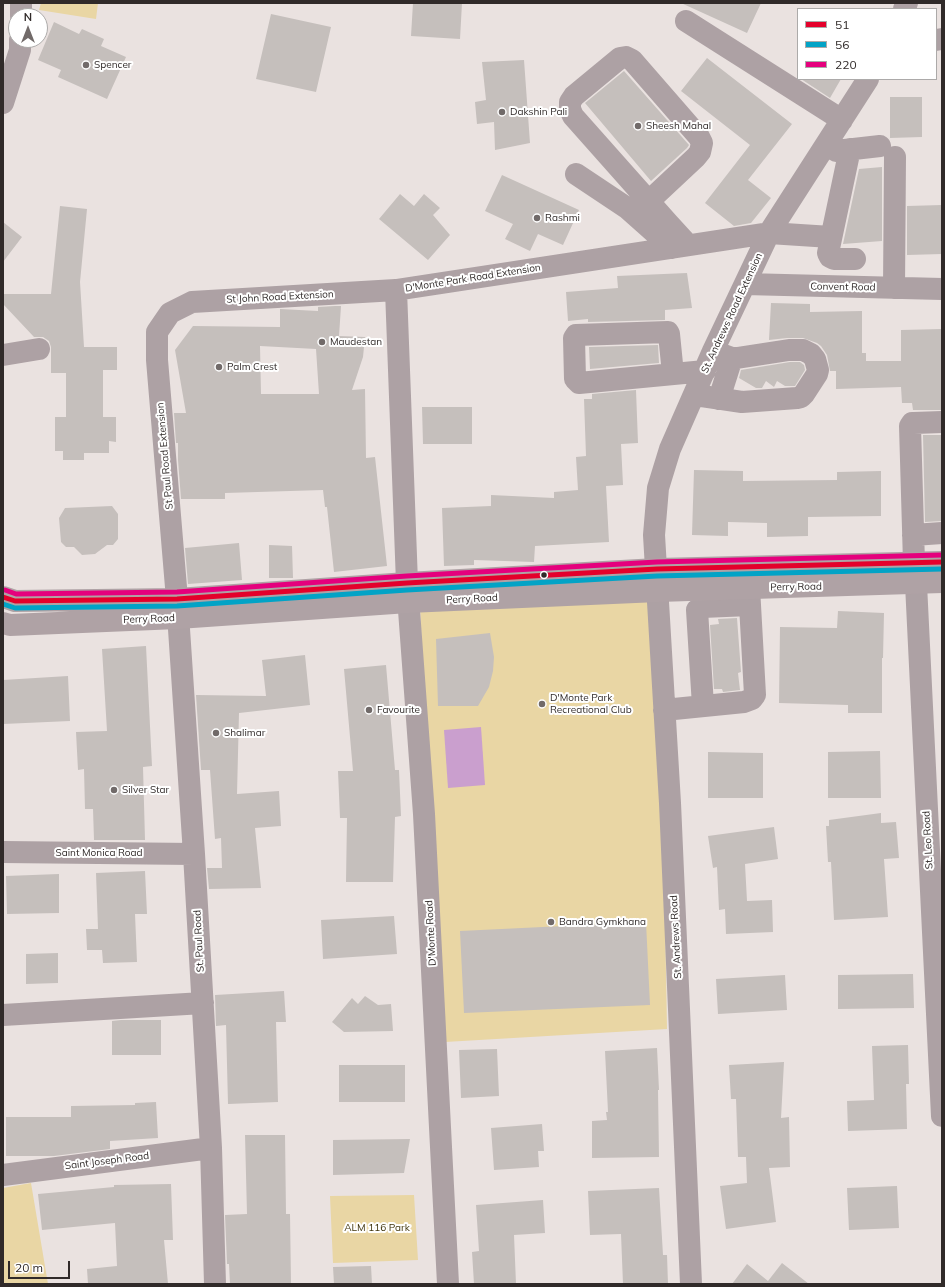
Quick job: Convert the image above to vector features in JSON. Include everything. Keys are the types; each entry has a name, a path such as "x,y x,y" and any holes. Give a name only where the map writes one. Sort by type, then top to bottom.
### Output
{"main road":[{"name":"Perry Road","path":"408,593 658,591 749,587 915,573 942,562"},
{"name":"Perry Road","path":"3,623 10,625 177,608 408,593 657,570 749,587"},
{"name":"Perry Road","path":"915,573 942,582"},
{"name":"Perry Road","path":"3,597 15,601 177,608"}],"street":[{"path":"686,21 842,120"},
{"path":"3,103 20,48"},
{"path":"649,201 696,157 700,152 702,143 700,137 632,60 626,57 620,58 574,96 570,102 570,109 573,116 649,201 680,246"},
{"name":"St. Andrews Road Extension","path":"658,591 654,535 658,488 670,449 705,371 723,354 744,284 769,233 867,80"},
{"path":"850,149 828,253 830,257 834,259 855,259"},
{"path":"821,153 850,149 888,152 894,288"},
{"path":"576,174 680,246"},
{"name":"D'Monte Park Road Extension","path":"408,593 396,290 769,233 831,237"},
{"name":"Convent Road","path":"744,284 942,289"},
{"name":"St John Road Extension","path":"168,316 170,313 192,302 396,290"},
{"name":"St Paul Road Extension","path":"168,316 157,332 157,360 177,608"},
{"path":"673,374 668,332 576,335 574,338 575,379 579,383 705,371"},
{"path":"3,355 40,349"},
{"path":"695,395 719,399 742,402 801,397 817,374 818,370 815,359 811,354 803,350 723,354 719,399"},
{"name":"St. Leo Road","path":"942,422 914,422 910,426 913,535 942,1116"},
{"path":"913,535 942,534"},
{"path":"664,710 744,702 752,699 755,695 749,587 697,610 703,706"},
{"name":"St. Andrews Road","path":"658,591 670,811 691,1284"},
{"name":"D'Monte Road","path":"408,593 424,814 448,1284"},
{"name":"St. Paul Road","path":"177,608 203,1003 211,1148 215,1284"},
{"name":"Saint Monica Road","path":"3,852 194,854"},
{"path":"3,1016 203,1003"},
{"name":"Saint Joseph Road","path":"3,1175 211,1148"}],"green space":[{"path":"41,3 98,3 96,19 48,11 48,8 40,8"},
{"path":"655,598 663,803 667,1029 445,1042 429,814 420,605"},
{"path":"31,1183 48,1284 3,1284 3,1188"},
{"name":"ALM 116 Park","path":"414,1195 418,1260 333,1263 330,1196"}],"shaded area":[{"path":"481,727 485,785 448,788 444,730"}],"building":[{"path":"413,3 462,3 460,39 411,36"},
{"path":"681,3 761,3 747,33"},
{"path":"271,14 331,27 316,92 256,79"},
{"name":"Spencer","path":"54,22 79,34 82,29 104,39 101,46 126,57 107,99 58,77 61,70 38,60 43,48 48,48 48,36"},
{"path":"707,58 792,124 748,180 771,198 751,223 734,226 705,203 750,145 681,91"},
{"name":"Dakshin Pali","path":"524,60 530,143 495,150 494,122 477,124 475,102 486,100 482,62"},
{"name":"Sheesh Mahal","path":"624,71 689,145 651,181 585,103"},
{"path":"803,80 840,80 830,98"},
{"path":"890,97 922,97 922,137 890,138"},
{"path":"882,167 882,241 843,244 859,169"},
{"name":"Rashmi","path":"502,175 579,210 563,245 538,234 530,251 505,239 513,224 485,211"},
{"path":"400,194 414,206 424,194 440,208 433,215 450,235 428,260 379,219"},
{"path":"942,205 942,254 907,255 907,206"},
{"path":"60,206 87,209 80,282 84,347 117,347 117,370 103,370 103,417 116,417 116,442 109,441 109,453 84,453 84,460 63,460 63,451 55,451 55,417 66,417 66,373 51,373 51,347 49,341 43,337 34,337 3,304 3,294 51,294"},
{"path":"3,222 22,237 3,262"},
{"path":"687,273 692,308 665,310 665,320 588,322 588,319 568,321 566,292 618,288 617,276"},
{"path":"771,303 810,304 810,312 862,311 862,353 866,353 866,361 901,361 901,330 942,329 942,410 913,410 912,403 902,403 901,387 836,389 836,371 830,371 827,355 817,343 803,338 769,340"},
{"path":"341,306 339,336 365,337 363,357 352,390 365,389 366,458 375,457 387,566 334,572 327,507 325,507 323,490 225,493 225,499 181,499 178,443 176,443 174,413 186,413 175,350 193,326 280,327 280,309 318,311 318,307","holes":["260,346 316,349 319,394 261,394"]},
{"path":"658,345 659,363 590,369 589,347"},
{"path":"790,362 800,362 804,365 805,370 795,386 785,386 777,381 774,387 766,381 762,388 756,388 739,378 741,370"},
{"path":"636,390 638,443 621,444 623,485 606,486 609,542 535,546 534,562 474,560 474,565 444,566 442,508 491,506 491,495 554,498 554,492 578,490 576,457 586,456 584,399 592,399 592,394"},
{"path":"422,407 472,407 472,444 423,444"},
{"path":"923,435 942,435 942,521 925,522"},
{"path":"694,470 743,471 743,481 837,480 837,472 881,471 881,516 808,517 808,536 767,537 767,523 728,522 728,536 692,535"},
{"path":"112,506 118,514 118,539 113,545 107,545 95,554 82,555 74,547 66,547 61,542 59,518 65,508"},
{"path":"239,543 242,580 188,584 185,548"},
{"path":"269,545 292,546 293,578 269,578"},
{"path":"838,611 884,613 882,713 848,713 848,705 779,703 780,627 837,628"},
{"path":"737,618 741,672 738,673 740,690 723,692 722,689 714,689 710,625 719,624 718,619"},
{"path":"490,633 494,657 493,671 489,687 478,706 438,706 436,639"},
{"path":"146,646 152,766 143,767 145,840 94,840 93,809 85,809 84,769 78,770 76,732 107,731 102,649"},
{"path":"305,655 310,705 239,713 237,794 279,791 281,826 255,828 261,888 209,889 207,868 222,868 221,838 215,839 210,770 201,770 196,695 266,696 262,660"},
{"path":"386,665 395,770 399,770 401,816 395,817 393,882 346,882 347,818 340,818 338,771 353,771 344,669"},
{"path":"68,676 70,721 3,724 3,680"},
{"path":"880,751 881,798 828,798 828,752"},
{"path":"708,752 763,753 763,798 708,798"},
{"path":"881,813 881,823 896,822 899,858 884,859 888,917 834,920 831,862 828,862 826,826 829,826 829,820"},
{"path":"774,827 778,859 745,864 747,901 772,900 773,932 726,934 725,909 719,910 717,867 713,868 708,836"},
{"path":"145,871 147,914 135,914 137,962 103,963 102,950 87,950 86,929 98,929 96,873"},
{"path":"59,874 59,913 7,914 6,876"},
{"path":"394,916 397,954 323,959 321,920"},
{"path":"646,922 650,1005 464,1013 460,931"},
{"path":"58,953 58,983 26,984 26,954"},
{"path":"913,974 914,1008 838,1009 838,975"},
{"path":"785,975 787,1010 718,1014 716,979"},
{"path":"284,991 286,1022 276,1022 278,1102 228,1104 226,1025 216,1026 215,995"},
{"path":"365,996 378,1005 391,1004 393,1031 344,1032 332,1022 352,998 358,1004"},
{"path":"161,1020 161,1055 112,1055 112,1021"},
{"path":"908,1045 909,1084 906,1084 907,1129 848,1131 847,1101 874,1100 872,1046"},
{"path":"657,1048 659,1090 659,1157 592,1158 592,1121 607,1120 606,1112 608,1112 605,1051"},
{"path":"497,1049 499,1096 461,1098 459,1050"},
{"path":"784,1062 781,1118 789,1117 790,1167 769,1168 776,1222 726,1229 720,1186 747,1183 746,1157 738,1157 736,1099 731,1099 729,1065"},
{"path":"339,1065 405,1065 405,1102 339,1102"},
{"path":"156,1102 158,1138 110,1141 110,1149 54,1156 6,1156 6,1117 71,1117 71,1106 135,1105 135,1103"},
{"path":"542,1124 544,1151 538,1151 539,1167 494,1170 491,1128"},
{"path":"245,1135 285,1135 286,1214 290,1214 291,1284 230,1284 229,1264 227,1264 225,1215 247,1214"},
{"path":"410,1139 404,1173 333,1175 333,1140"},
{"path":"171,1184 173,1240 164,1240 168,1284 88,1284 87,1269 117,1266 115,1223 42,1230 38,1194 114,1187 114,1185"},
{"path":"897,1186 899,1228 849,1230 847,1188"},
{"path":"659,1188 663,1255 667,1255 668,1284 623,1284 621,1234 590,1235 588,1191"},
{"path":"543,1200 545,1233 514,1235 516,1284 474,1284 472,1252 479,1251 476,1205"},
{"path":"782,1263 809,1284 732,1284 747,1264 768,1281"},
{"path":"371,1266 372,1284 334,1284 333,1267"}],"transit line":[{"name":"220","path":"5,590 16,594 177,592 407,576 657,562 942,555"},
{"name":"51","path":"3,597 15,601 177,599 407,583 657,569 942,562"},
{"name":"56","path":"3,604 15,608 177,606 407,590 657,576 942,569"}],"place":[{"name":"Spencer","path":"86,65"},
{"name":"Dakshin Pali","path":"502,112"},
{"name":"Sheesh Mahal","path":"638,126"},
{"name":"Rashmi","path":"537,218"},
{"name":"Maudestan","path":"322,342"},
{"name":"Palm Crest","path":"219,367"},
{"name":"D'Monte Park Recreational Club","path":"542,704"},
{"name":"Favourite","path":"369,710"},
{"name":"Shalimar","path":"216,733"},
{"name":"Silver Star","path":"114,790"},
{"name":"Bandra Gymkhana","path":"551,922"}]}
